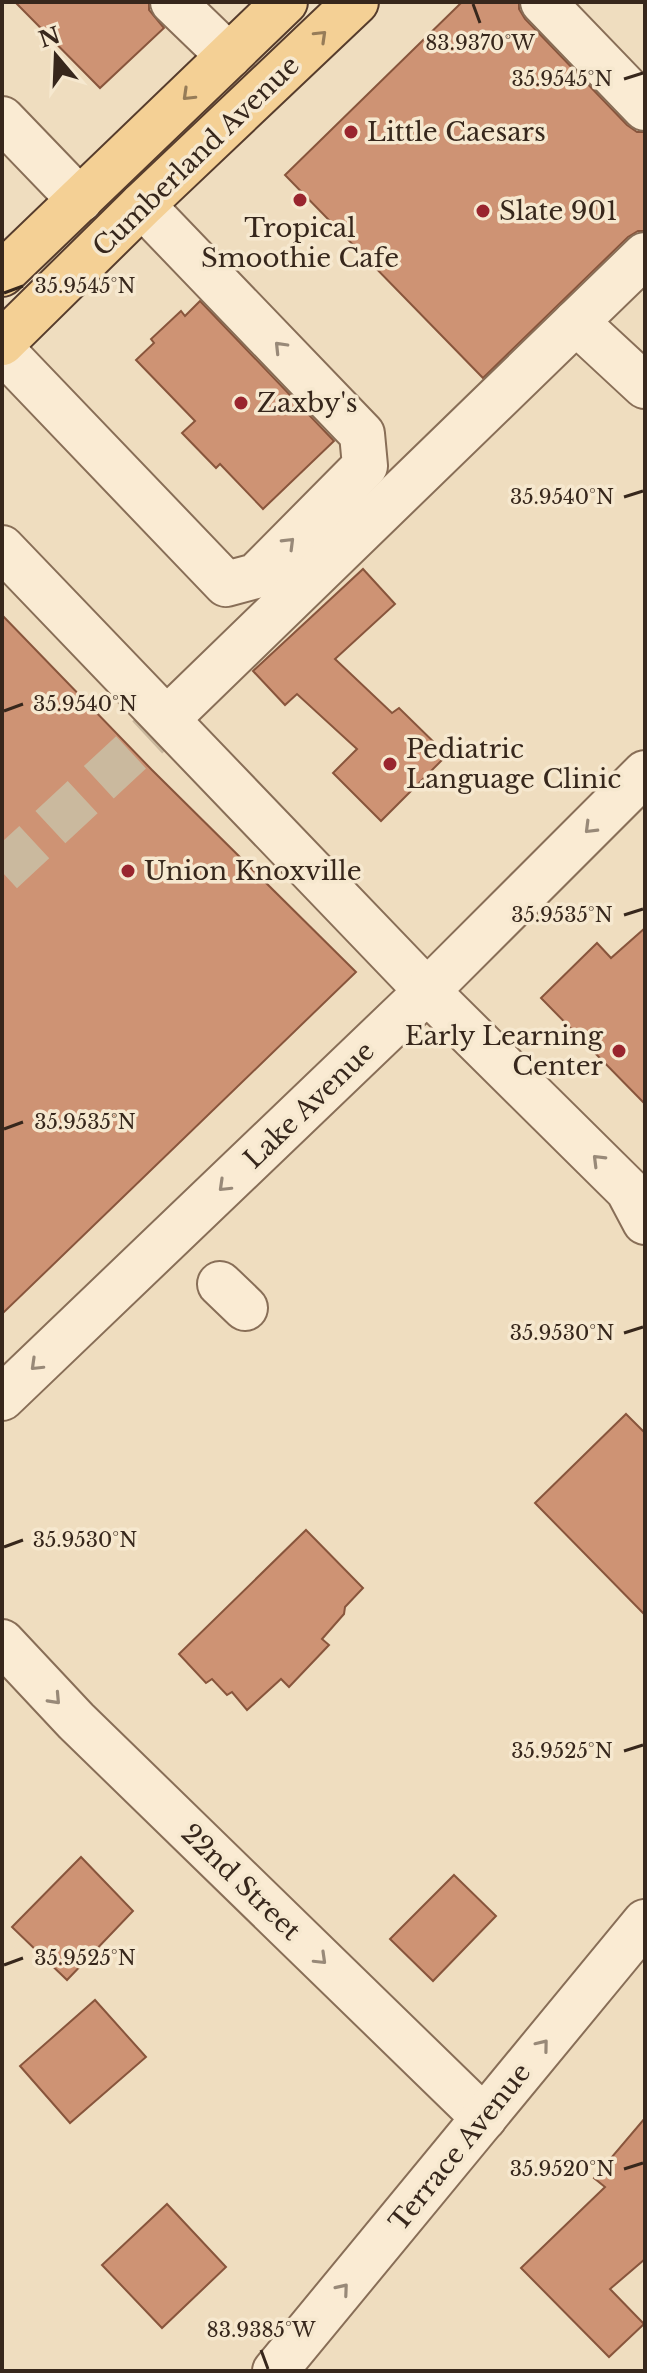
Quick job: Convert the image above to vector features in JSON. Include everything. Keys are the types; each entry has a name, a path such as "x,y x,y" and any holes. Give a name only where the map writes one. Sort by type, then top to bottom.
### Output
{"main road":[{"name":"Cumberland Avenue","path":"2,274 285,2"},
{"name":"Cumberland Avenue","path":"2,343 356,2"},
{"path":"80,200 128,220"}],"street":[{"path":"173,2 229,56"},
{"path":"543,2 645,108"},
{"path":"2,119 80,200"},
{"path":"2,350 226,584 256,576 365,466 362,434 128,220"},
{"path":"167,719 645,255"},
{"path":"576,322 645,386"},
{"path":"2,548 427,991 628,1190 645,1222"},
{"name":"Lake Avenue","path":"2,1398 427,991 645,773"},
{"name":"22nd Street","path":"2,1642 76,1721 484,2118"},
{"name":"Terrace Avenue","path":"275,2371 645,1922"}],"building":[{"path":"15,2 149,2 149,10 164,28 100,88"},
{"name":"Slate 901","path":"462,2 519,2 525,19 627,125 637,132 645,132 645,231 628,237 483,378 285,175"},
{"name":"Zaxby's","path":"200,301 334,441 263,509 220,464 216,468 182,433 195,421 136,360 154,343 151,339 181,311 185,316"},
{"path":"363,569 395,604 335,659 392,713 399,708 447,755 381,821 333,773 357,749 297,694 285,705 253,671"},
{"name":"Union Knoxville","path":"2,615 152,770 356,972 2,1314"},
{"name":"Early Learning Center","path":"645,928 645,1104 541,998 597,943 611,958"},
{"path":"626,1414 645,1433 645,1615 535,1503"},
{"path":"306,1530 363,1588 322,1639 329,1645 289,1687 281,1679 247,1710 232,1692 227,1695 212,1679 206,1683 179,1654"},
{"path":"81,1857 133,1911 67,1980 12,1927"},
{"path":"454,1875 496,1916 433,1981 390,1939"},
{"path":"95,2000 146,2057 70,2123 20,2066"},
{"path":"645,2118 645,2259 610,2289 644,2324 609,2357 521,2268 605,2187 594,2178"},
{"path":"167,2204 226,2267 162,2328 102,2265"}],"tunnel":[{"path":"2,872 167,719"}],"place":[{"name":"Little Caesars","path":"351,132"},
{"name":"Tropical Smoothie Cafe","path":"300,200"},
{"name":"Slate 901","path":"483,211"},
{"name":"Zaxby's","path":"241,403"},
{"name":"Pediatric Language Clinic","path":"390,764"},
{"name":"Union Knoxville","path":"128,871"},
{"name":"Early Learning Center","path":"619,1051"}]}
